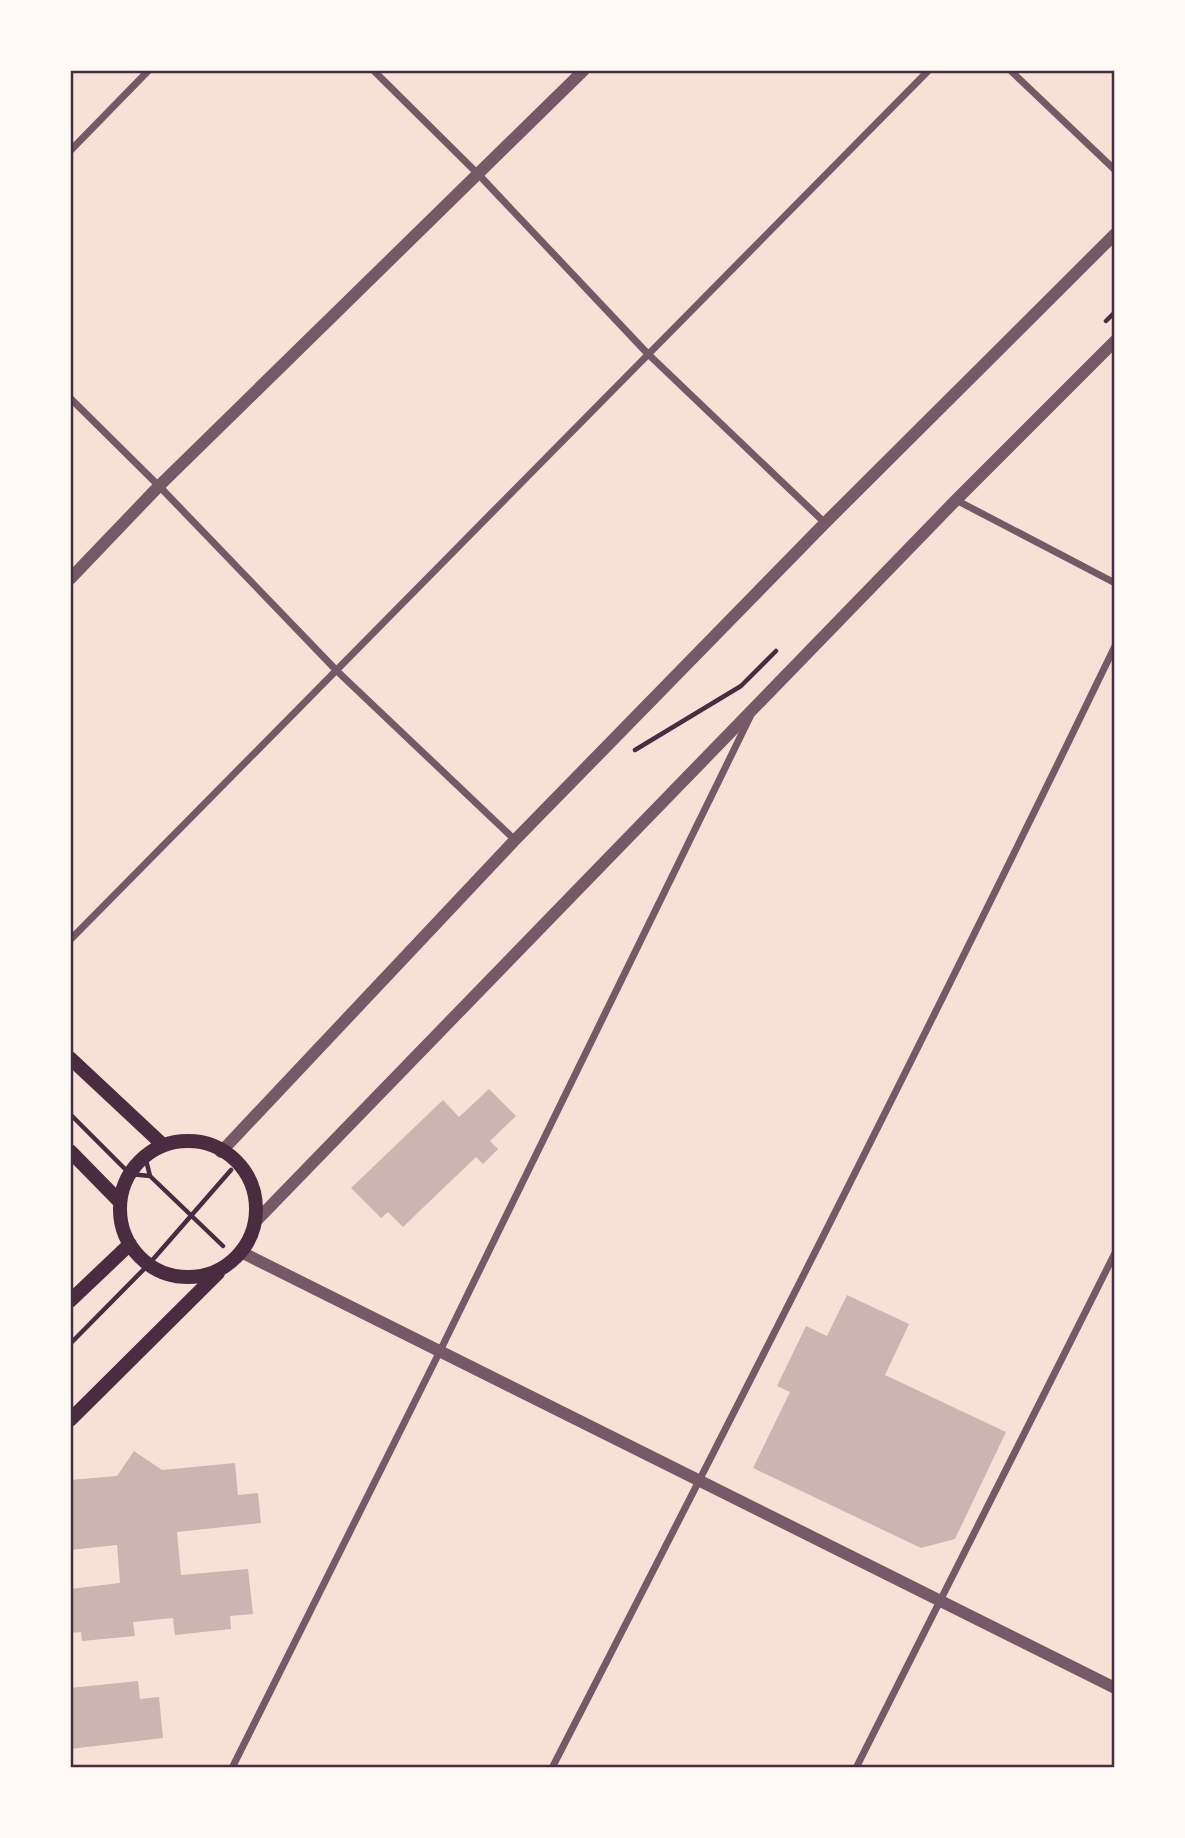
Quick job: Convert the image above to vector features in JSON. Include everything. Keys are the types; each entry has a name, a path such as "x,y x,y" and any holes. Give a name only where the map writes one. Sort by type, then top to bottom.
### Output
{"main road":[{"path":"70,1058 163,1145"},
{"path":"70,1420 238,1255 251,1238 256,1222 256,1200 251,1180 239,1162 192,1140 163,1145 145,1156 130,1174 120,1202 120,1216 130,1244 149,1264 166,1273 185,1277 205,1275 223,1268"},
{"path":"70,1152 120,1202"},
{"path":"70,1301 130,1244"}],"street":[{"path":"70,151 149,70"},
{"path":"373,70 479,175 647,354 825,523"},
{"path":"70,579 159,486 584,70"},
{"path":"70,940 929,70"},
{"path":"1010,70 1115,170"},
{"path":"221,1152 515,840 825,523 1115,234"},
{"path":"256,1222 756,705 1115,341"},
{"path":"70,398 337,671 515,840"},
{"path":"956,500 1115,583"},
{"path":"552,1768 1013,857 1115,646"},
{"path":"232,1768 440,1351 756,705"},
{"path":"856,1768 1115,1252"},
{"path":"238,1255 440,1351 1115,1688"}],"path":[{"path":"1105,322 1115,312"},
{"path":"634,750 741,686 780,647"},
{"path":"70,1114 130,1174 150,1177 238,1255"},
{"path":"145,1156 150,1177"},
{"path":"70,1344 149,1264 239,1162"}],"building":[{"path":"489,1089 516,1116 490,1141 498,1149 483,1164 476,1157 403,1227 388,1212 381,1218 351,1188 443,1100 459,1117"},
{"path":"847,1295 909,1324 885,1375 1006,1432 955,1539 921,1548 753,1468 790,1392 777,1386 806,1326 827,1336"},
{"path":"134,1451 162,1470 235,1463 238,1495 258,1493 261,1523 177,1532 181,1575 248,1569 253,1614 230,1616 231,1629 175,1635 173,1618 133,1622 135,1636 82,1641 81,1632 70,1633 70,1589 120,1583 117,1545 70,1550 70,1480 117,1476"},
{"path":"138,1681 140,1699 159,1697 163,1738 70,1749 70,1688"}]}
